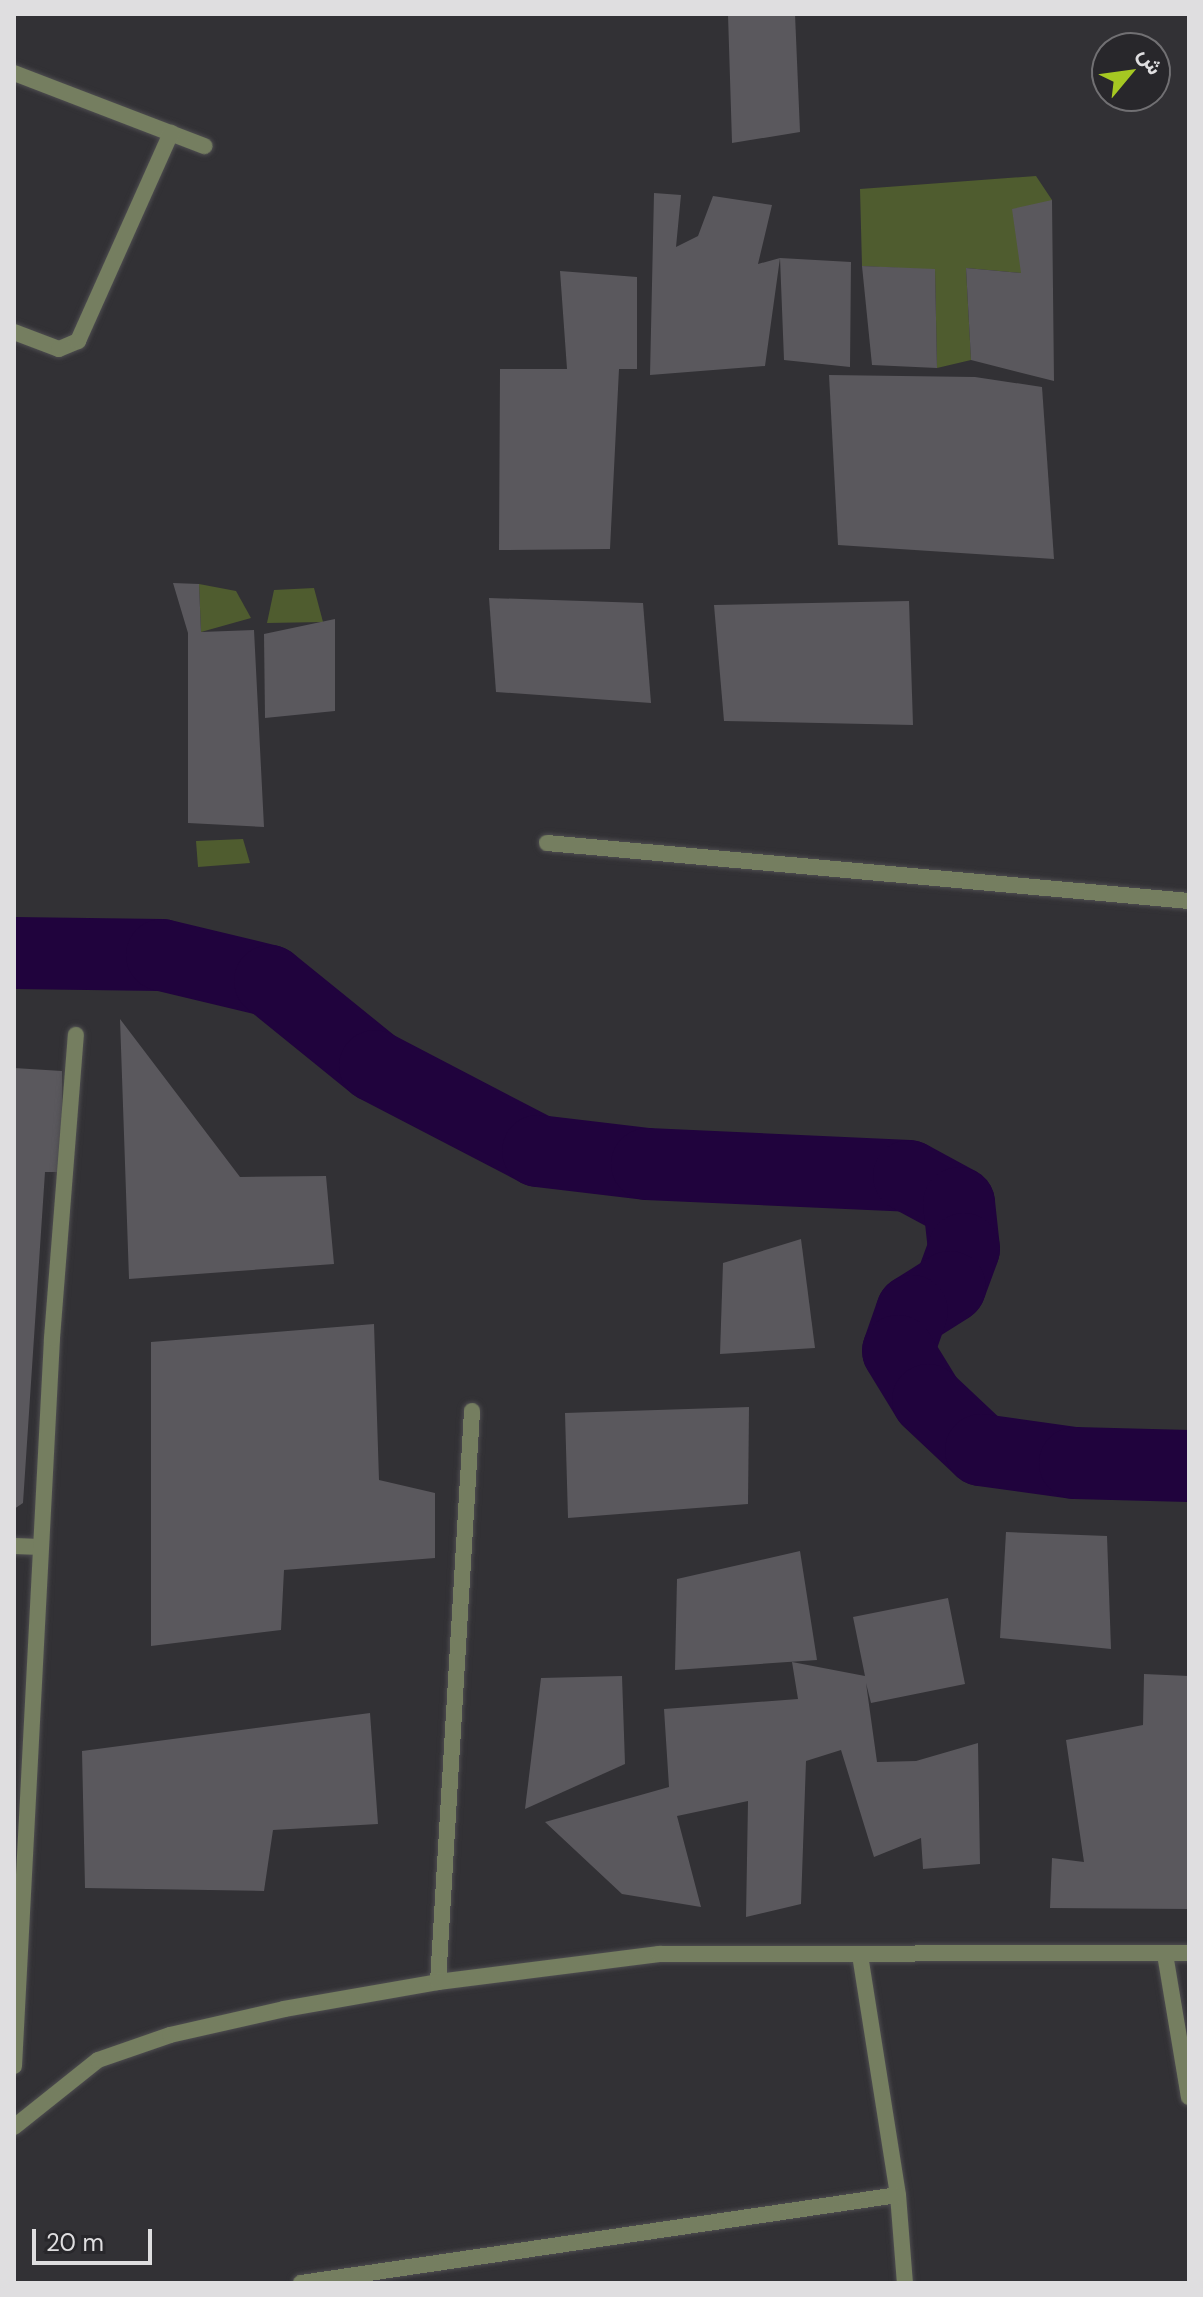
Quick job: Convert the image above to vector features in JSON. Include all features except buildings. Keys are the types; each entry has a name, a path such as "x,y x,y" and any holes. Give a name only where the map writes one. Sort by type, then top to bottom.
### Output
{"street":[{"path":"14,73 204,146"},
{"path":"14,332 59,349 78,341 171,133"},
{"path":"547,843 1189,901"},
{"path":"14,2066 41,1547 76,1035"},
{"path":"438,1982 472,1411"},
{"path":"14,1546 41,1547"},
{"path":"14,2127 98,2060 170,2035 284,2009 438,1982 659,1954 1189,1953"},
{"path":"1165,1954 1189,2097"},
{"path":"860,1955 898,2195 905,2283"},
{"path":"301,2283 898,2195"}],"green space":[{"path":"1036,176 1052,200 1021,273 966,268 971,360 937,368 935,270 862,266 860,189"},
{"path":"199,584 236,591 251,618 201,632"},
{"path":"314,588 323,622 267,623 274,590"},
{"path":"243,839 250,863 198,867 196,841"}],"waterway":[{"path":"14,953 162,955 270,981 375,1066 538,1151 647,1164 909,1176 959,1203 964,1249 950,1287 912,1311 898,1351 928,1400 981,1450 1075,1463 1189,1466"}]}
